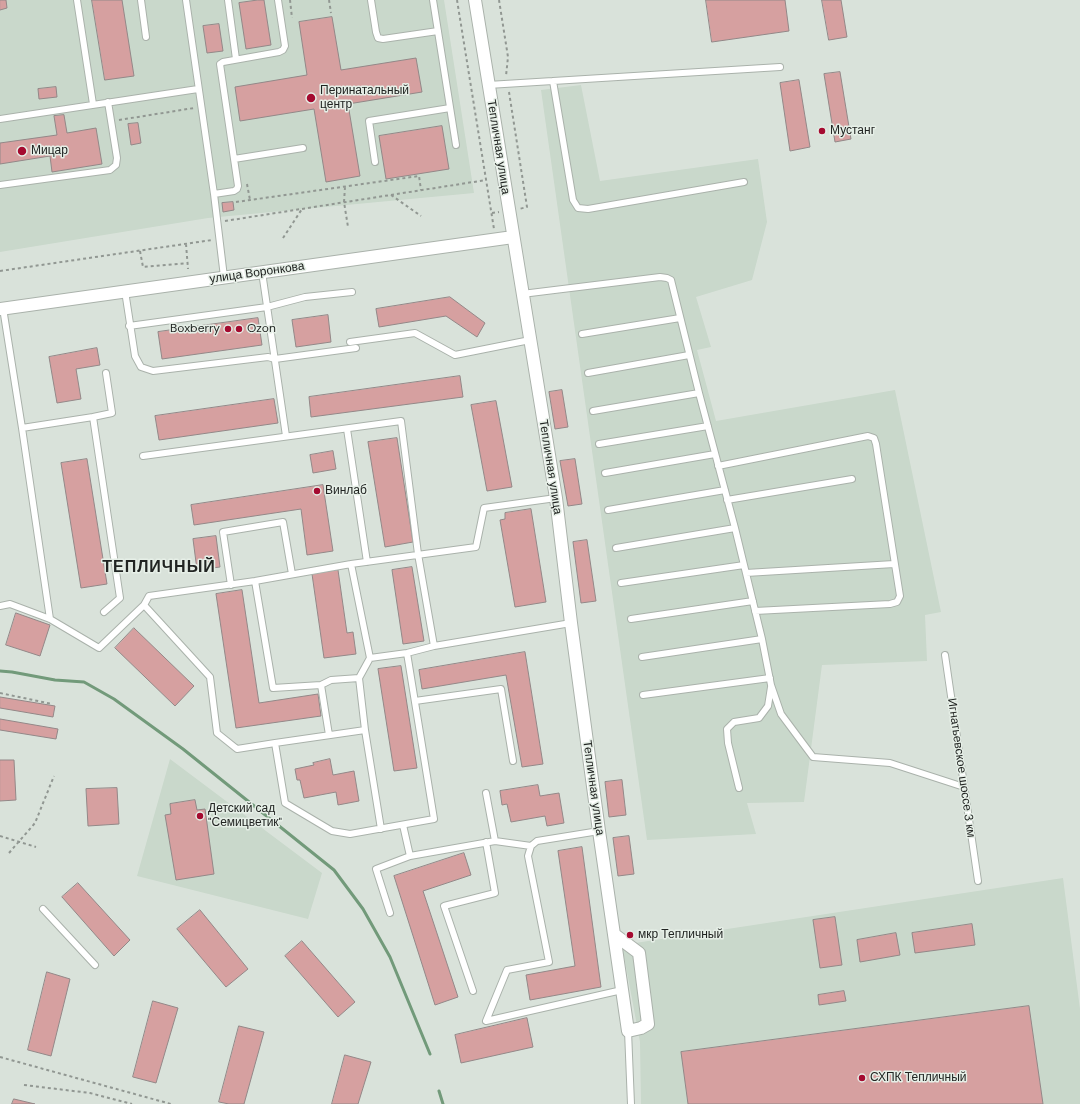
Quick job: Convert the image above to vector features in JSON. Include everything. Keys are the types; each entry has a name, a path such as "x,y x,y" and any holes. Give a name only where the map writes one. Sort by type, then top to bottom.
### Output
{"street":[{"name":"Тепличная улица","path":"475,0 556,498 599,831 628,1031"},
{"name":"улица Воронкова","path":"2,308 513,237"},
{"path":"615,935 639,953 648,1024 642,1028 628,1031"}],"lane":[{"path":"77,0 93,104"},
{"path":"141,0 146,37"},
{"path":"186,0 214,194 224,277"},
{"path":"228,0 236,59"},
{"path":"214,194 234,191 238,186 220,64 236,59 279,52 283,50 285,46 278,0"},
{"path":"371,0 378,38 383,39 438,31"},
{"path":"433,0 456,145"},
{"path":"488,85 780,67"},
{"path":"552,81 573,200 578,208 588,209 744,182"},
{"path":"0,119 198,89"},
{"path":"0,185 110,170 116,165 117,158 108,102"},
{"path":"375,162 369,121 450,108"},
{"path":"234,159 303,148"},
{"path":"262,272 286,436"},
{"path":"522,294 660,277 671,280 746,572 771,685 781,714 813,757 890,764 964,787"},
{"path":"124,291 135,356 141,367 153,371 268,357 275,359 356,348"},
{"path":"129,326 267,307 305,297 352,292"},
{"path":"2,308 22,428 50,619"},
{"path":"582,334 680,318"},
{"path":"350,342 415,333 455,355 530,340"},
{"path":"588,373 690,355"},
{"path":"22,428 112,413 106,373"},
{"path":"593,411 699,393"},
{"path":"93,416 120,598 104,612"},
{"path":"143,456 401,421 418,554 434,646"},
{"path":"599,444 708,426"},
{"path":"347,429 367,562"},
{"path":"718,466 868,436 874,438 876,444 900,596 897,602 890,604 755,611"},
{"path":"605,473 715,454"},
{"path":"727,500 852,479"},
{"path":"608,510 725,490"},
{"path":"0,606 10,604 50,619 99,648 144,605 149,596 255,581 351,564 476,547 484,508 556,498"},
{"path":"231,584 223,532 283,522 292,574"},
{"path":"616,548 735,528"},
{"path":"351,564 370,658 359,678 365,730 381,829"},
{"path":"746,572 894,564"},
{"path":"621,583 744,565"},
{"path":"255,581 273,688 322,685 331,680 359,678"},
{"path":"631,619 752,601"},
{"path":"144,605 210,677 217,733 237,749 365,730"},
{"path":"370,658 407,653 434,646 571,623"},
{"path":"642,657 762,639"},
{"path":"275,743 284,803 332,831 350,834 434,819 407,653"},
{"name":"Игнатьевское шоссе 3 км","path":"945,655 978,882"},
{"path":"643,696 770,678"},
{"path":"322,685 329,735"},
{"path":"739,788 728,743 727,729 734,722 759,718 768,706 771,685"},
{"path":"415,702 501,689 513,761"},
{"path":"486,793 495,841"},
{"path":"403,825 410,856"},
{"path":"599,831 537,841 530,846 528,856 549,962 507,970 486,1022 622,990"},
{"path":"390,913 376,869 410,856 486,842 495,841 530,846"},
{"path":"473,991 444,906 495,893 486,842"},
{"path":"43,909 95,965"},
{"path":"628,1031 631,1104"}],"path":[{"path":"290,0 292,18"},
{"path":"329,0 331,13"},
{"path":"457,0 496,240"},
{"path":"492,213 527,207 507,84 506,75 508,57 499,0"},
{"path":"111,122 201,107"},
{"path":"236,202 419,176 421,190"},
{"path":"217,222 486,180"},
{"path":"345,187 344,202 348,227"},
{"path":"390,195 422,216"},
{"path":"283,238 302,209"},
{"path":"0,271 219,239"},
{"path":"186,244 188,269"},
{"path":"140,251 142,267 188,263"},
{"path":"0,693 52,704"},
{"path":"9,853 35,823 54,776"},
{"path":"0,836 36,847"},
{"path":"0,1057 171,1104"},
{"path":"24,1085 90,1093 132,1104"}],"shaded area":[{"path":"0,0 444,0 474,193 208,218 0,252"},
{"path":"581,85 600,181 758,159 767,222 752,280 696,297 711,347 697,350 716,421 895,390 941,612 925,615 927,661 822,665 804,802 747,803 756,834 647,840 541,90"},
{"name":"Детский сад \"Семицветик\"","path":"170,759 322,873 308,919 137,876"},
{"path":"1063,878 1080,1009 1080,1104 641,1104 640,1042 622,945"}],"building":[{"path":"0,0 6,0 7,8 0,10"},
{"path":"92,0 122,0 134,76 105,80"},
{"path":"264,0 271,45 246,49 239,3"},
{"path":"706,0 785,0 789,31 712,42"},
{"path":"822,0 841,0 847,37 829,40"},
{"name":"Перинатальный центр","path":"332,17 341,70 416,58 422,92 348,104 360,176 326,182 314,109 240,121 235,87 307,75 299,22"},
{"path":"219,24 223,51 207,53 203,26"},
{"path":"840,72 851,139 835,142 824,74"},
{"path":"799,80 810,147 790,151 780,83"},
{"path":"56,87 57,97 39,99 38,89"},
{"path":"64,115 67,133 96,128 102,164 52,172 50,156 0,164 0,143 57,135 54,116"},
{"path":"138,123 141,143 131,145 128,124"},
{"path":"442,126 449,169 386,179 379,136"},
{"path":"233,202 234,210 223,212 222,203"},
{"path":"450,297 485,323 477,337 446,316 379,327 376,309"},
{"path":"328,315 331,342 296,347 292,320"},
{"path":"258,318 262,345 162,359 158,332"},
{"path":"97,348 100,365 76,369 81,399 57,403 49,357"},
{"path":"460,376 463,397 311,417 309,397"},
{"path":"562,390 568,427 555,429 549,392"},
{"path":"274,399 278,423 159,440 155,416"},
{"path":"496,401 512,487 487,491 471,405"},
{"path":"397,438 413,542 385,547 368,442"},
{"path":"333,451 336,469 313,473 310,455"},
{"path":"87,459 107,584 81,588 61,463"},
{"path":"575,459 582,504 568,506 560,461"},
{"path":"323,485 333,551 307,555 301,509 194,525 191,505"},
{"path":"531,509 546,602 515,607 500,520 505,519 505,513"},
{"path":"216,536 220,567 197,570 193,539"},
{"path":"587,540 596,601 581,603 573,542"},
{"path":"412,567 424,641 403,644 392,570"},
{"path":"338,570 347,633 353,632 356,654 324,658 312,574"},
{"path":"242,590 259,703 318,694 321,716 236,728 216,594"},
{"path":"16,613 50,625 40,656 6,645"},
{"path":"134,628 194,686 175,706 115,648"},
{"path":"525,652 543,764 522,767 506,675 422,689 419,670"},
{"path":"401,666 417,768 394,771 378,669"},
{"path":"0,697 55,706 53,717 0,708"},
{"path":"0,719 58,729 56,739 0,730"},
{"path":"330,759 333,775 354,771 359,801 338,805 336,792 304,798 300,780 297,780 295,769 314,765 313,763"},
{"path":"0,760 14,760 16,800 0,801"},
{"path":"622,780 626,815 609,817 605,782"},
{"path":"538,785 540,796 559,793 564,823 547,826 545,816 511,822 507,804 502,805 500,791"},
{"path":"117,788 119,824 88,826 86,789"},
{"path":"195,800 197,810 205,809 214,874 176,880 165,815 171,814 170,804"},
{"path":"629,836 634,874 618,876 613,838"},
{"path":"582,847 601,987 530,1000 526,975 575,966 558,851"},
{"path":"464,853 471,875 423,891 458,997 435,1005 394,876"},
{"path":"78,883 130,940 114,956 62,897"},
{"path":"200,910 248,969 226,987 177,929"},
{"path":"835,917 842,965 820,968 813,920"},
{"path":"972,924 975,945 915,953 912,933"},
{"path":"896,933 900,955 860,962 857,940"},
{"path":"302,941 355,1002 338,1017 285,956"},
{"path":"47,972 70,979 51,1056 28,1050"},
{"path":"844,991 846,1001 819,1005 818,995"},
{"path":"153,1001 178,1008 156,1083 133,1077"},
{"name":"СХПК Тепличный","path":"1029,1006 1043,1104 688,1104 681,1052"},
{"path":"527,1018 533,1047 461,1063 455,1035"},
{"path":"239,1026 264,1032 244,1104 229,1104 219,1102"},
{"path":"345,1055 371,1062 358,1104 332,1104"},
{"path":"14,1099 35,1104 12,1104"}],"waterway":[{"path":"0,671 55,680 84,682 114,699 183,749 334,870 363,909 390,957 430,1054"},
{"path":"439,1091 443,1104"}],"place":[{"name":"Перинатальный центр","path":"311,98"},
{"name":"Мустанг","path":"822,131"},
{"name":"Мицар","path":"22,151"},
{"name":"Boxberry","path":"228,329"},
{"name":"Ozon","path":"239,329"},
{"name":"Винлаб","path":"317,491"},
{"name":"Детский сад \"Семицветик\"","path":"200,816"},
{"name":"мкр Тепличный","path":"630,935"},
{"name":"СХПК Тепличный","path":"862,1078"}],"district":[{"name":"ТЕПЛИЧНЫЙ","path":"159,568"}]}
